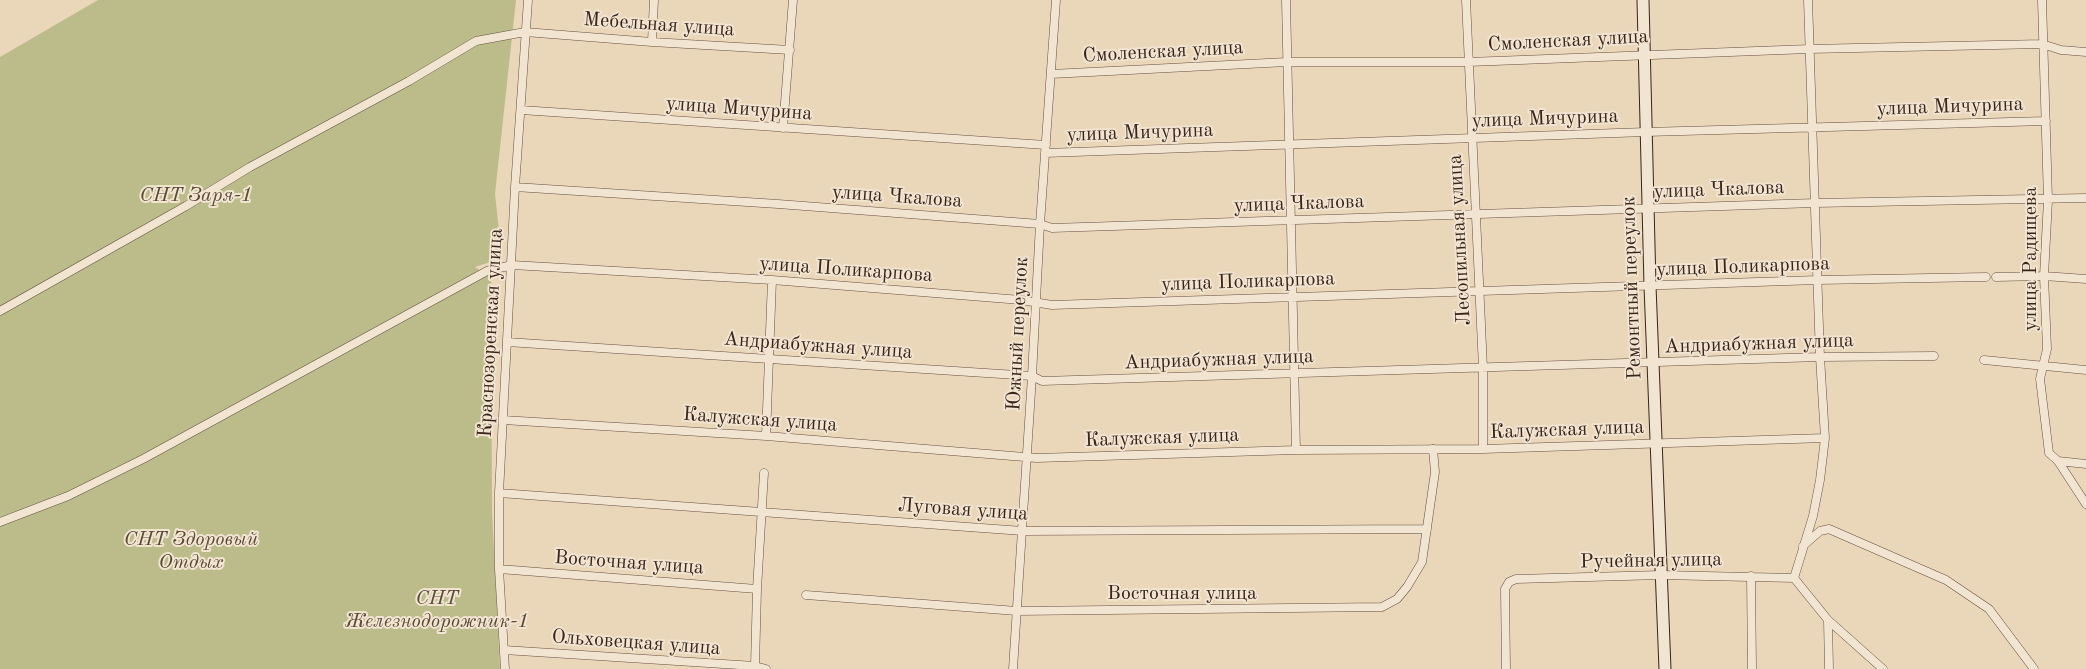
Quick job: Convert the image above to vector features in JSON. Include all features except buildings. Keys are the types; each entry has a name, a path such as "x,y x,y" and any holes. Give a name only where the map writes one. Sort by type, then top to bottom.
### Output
{"main road":[{"name":"Ремонтный переулок","path":"1644,0 1652,363 1665,669"}],"street":[{"name":"Краснозоренская улица","path":"505,669 499,569 499,493 515,187 528,0"},
{"path":"652,42 654,0"},
{"path":"783,128 793,0"},
{"name":"Южный переулок","path":"1013,669 1023,531 1040,224 1056,0"},
{"path":"1286,0 1296,450"},
{"name":"Лесопильная улица","path":"1466,0 1483,368 1483,449"},
{"path":"1808,0 1824,438 1820,480 1813,516 1794,578 1828,620 1882,669"},
{"name":"улица Радищева","path":"2042,0 2048,200 2044,276 2047,348 2040,379 2049,453 2058,461 2086,504"},
{"name":"Мебельная улица","path":"0,311 186,206 250,167 409,81 476,41 525,32 790,50"},
{"name":"Смоленская улица","path":"1051,74 1287,62 1468,62 1645,54 2042,44 2061,50 2086,52"},
{"name":"улица Мичурина","path":"521,110 1046,149 1288,144 2046,121"},
{"name":"улица Чкалова","path":"515,187 778,204 1040,224 1052,228 1815,203 2086,198"},
{"name":"улица Поликарпова","path":"0,522 68,496 93,484 487,271 512,266 772,280 1021,300 1052,305 1818,280 1986,277"},
{"path":"1996,277 2044,276 2086,279"},
{"path":"766,436 772,280"},
{"name":"Андриабужная улица","path":"507,342 1032,376 1042,381 1820,357 1934,356"},
{"path":"1984,360 2086,370"},
{"name":"Калужская улица","path":"503,420 766,436 960,450 1027,457 1296,450 1483,449 1824,438"},
{"name":"Восточная улица","path":"806,595 1017,611 1382,608 1397,599 1407,587 1422,562 1435,472 1433,449"},
{"path":"2058,461 2086,464"},
{"path":"755,666 757,589 764,473"},
{"name":"Луговая улица","path":"499,493 1023,531 1427,529"},
{"path":"1802,547 1820,531 1829,529 1946,580 1988,609 2034,669"},
{"name":"Восточная улица","path":"499,569 757,589"},
{"name":"Ручейная улица","path":"1506,669 1505,589 1508,582 1516,579 1661,575 1794,578"},
{"path":"1751,576 1752,669"},
{"path":"1828,620 1829,669"},
{"name":"Ольховецкая улица","path":"504,650 755,666 766,669"}],"green space":[{"path":"98,0 516,0 495,194 502,258 475,267 491,278 492,511 500,669 0,669 0,57"}],"park label":[{"name":"СНТ Заря-1","path":"196,196"},
{"name":"СНТ Здоровый Отдых","path":"191,552"},
{"name":"СНТ Железнодорожник-1","path":"437,610"}]}
